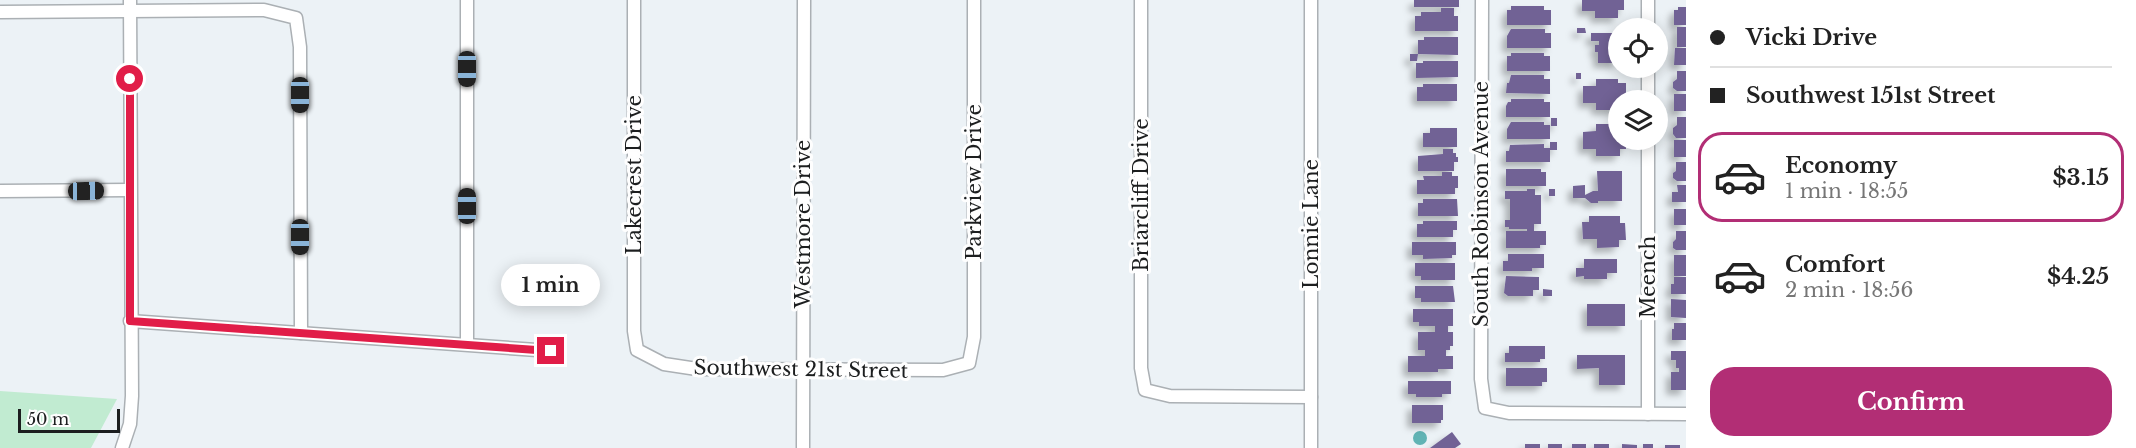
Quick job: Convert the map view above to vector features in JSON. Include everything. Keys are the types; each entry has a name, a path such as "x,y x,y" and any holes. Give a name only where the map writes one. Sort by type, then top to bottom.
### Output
{"street":[{"path":"467,0 467,344"},
{"name":"Lakecrest Drive","path":"634,0 634,331 637,350"},
{"name":"Westmore Drive","path":"803,448 804,0"},
{"name":"Parkview Drive","path":"969,363 974,337 974,0"},
{"name":"Briarcliff Drive","path":"1141,0 1141,368 1145,390 1170,396 1311,397"},
{"name":"Lonnie Lane","path":"1311,0 1311,448"},
{"name":"South Robinson Avenue","path":"1482,0 1481,379 1485,408 1509,413 1648,414"},
{"path":"1648,0 1648,18"},
{"path":"0,12 130,6 264,10 296,18 300,47 301,333"},
{"path":"122,448 131,413 130,6"},
{"name":"Meench","path":"1648,150 1648,414"},
{"path":"0,192 129,190"},
{"path":"130,321 551,351"},
{"name":"Southwest 21st Street","path":"637,350 664,364 697,369 943,370 969,363"},
{"path":"1648,414 1686,414"}],"green space":[{"path":"0,391 117,399 91,448 0,448"}],"water":[{"path":"1417,431 1423,431 1427,438 1423,445 1417,445 1413,441 1413,435"}],"building":[{"path":"1414,0 1459,0 1459,7 1414,7"},
{"path":"1582,0 1624,0 1624,10 1618,10 1618,18 1595,18 1595,11 1582,11"},
{"path":"1511,6 1544,6 1544,10 1551,10 1551,25 1507,25 1507,10 1511,10"},
{"path":"1678,7 1686,7 1686,25 1674,25 1674,10 1678,10"},
{"path":"1441,8 1454,8 1454,16 1458,16 1458,31 1415,31 1415,16 1421,16 1421,12 1441,12"},
{"path":"1677,27 1686,27 1686,47 1677,47"},
{"path":"1577,28 1585,28 1586,33 1577,33"},
{"path":"1511,29 1545,29 1545,33 1551,33 1551,48 1507,48 1507,36"},
{"path":"1591,33 1608,33 1608,63 1598,63 1598,52 1595,52 1595,45 1599,45 1599,41 1591,41"},
{"path":"1424,37 1458,37 1458,55 1418,54 1418,40 1424,40"},
{"path":"1675,48 1686,48 1686,65 1674,65"},
{"path":"1511,53 1544,53 1544,56 1550,56 1550,71 1507,71 1507,56 1511,56"},
{"path":"1410,54 1418,54 1417,61 1410,61"},
{"path":"1423,61 1458,61 1458,77 1416,78 1416,63 1423,63"},
{"path":"1677,71 1686,71 1686,91 1677,91 1673,88 1673,82 1677,79"},
{"path":"1576,73 1581,73 1581,79 1576,79"},
{"path":"1511,75 1544,75 1544,79 1550,79 1550,94 1506,93"},
{"path":"1596,79 1618,79 1618,83 1626,83 1626,90 1608,90 1608,110 1596,110 1596,103 1583,103 1583,86 1596,86"},
{"path":"1423,84 1457,84 1457,101 1417,101 1417,87 1423,87"},
{"path":"1674,94 1686,94 1686,111 1674,111"},
{"path":"1511,99 1544,99 1544,102 1550,102 1550,117 1506,117 1506,106"},
{"path":"1677,117 1686,117 1686,138 1676,138 1673,134 1673,128 1677,125"},
{"path":"1551,118 1557,118 1557,126 1551,126"},
{"path":"1511,122 1544,122 1544,125 1550,125 1550,139 1507,139 1507,129"},
{"path":"1596,124 1608,124 1608,150 1620,150 1620,156 1596,156 1596,149 1583,149 1583,132 1596,131"},
{"path":"1430,128 1457,128 1457,147 1423,147 1423,133 1430,133"},
{"path":"1674,140 1686,140 1686,157 1674,157"},
{"path":"1550,142 1557,142 1557,150 1550,150 1550,162 1506,162 1506,151 1509,151 1510,145 1544,144 1544,148 1550,148"},
{"path":"1443,149 1453,149 1453,153 1456,153 1458,157 1458,162 1454,162 1454,171 1418,171 1418,156 1443,154"},
{"path":"1676,162 1686,162 1686,181 1677,181 1673,178"},
{"path":"1506,169 1541,169 1541,172 1546,172 1546,186 1506,186"},
{"path":"1597,171 1622,171 1622,201 1591,203 1585,198 1573,198 1573,186 1585,185 1585,195 1598,191"},
{"path":"1442,172 1452,172 1452,176 1458,176 1458,188 1455,188 1455,194 1417,194 1417,180 1424,180 1423,176 1442,176"},
{"path":"1677,185 1686,185 1686,202 1672,202 1672,192 1678,192"},
{"path":"1527,189 1535,189 1535,195 1541,195 1541,224 1534,224 1534,231 1546,231 1546,245 1540,245 1540,248 1506,248 1506,231 1527,231 1527,229 1505,227 1505,220 1510,220 1510,199 1505,199 1505,191 1527,191"},
{"path":"1549,189 1555,189 1555,196 1549,196"},
{"path":"1423,199 1457,199 1458,216 1418,216 1418,203 1423,203"},
{"path":"1674,209 1686,209 1686,225 1674,225"},
{"path":"1589,216 1620,216 1620,223 1625,223 1626,240 1619,240 1619,247 1597,248 1597,239 1583,239 1582,222 1589,222"},
{"path":"1423,221 1457,221 1457,230 1453,230 1453,237 1417,237 1417,224 1423,224"},
{"path":"1676,231 1686,231 1686,250 1673,248"},
{"path":"1412,242 1456,242 1456,255 1452,255 1452,258 1423,259 1423,255 1412,255"},
{"path":"1508,254 1544,254 1544,268 1532,268 1532,271 1503,271 1503,261 1508,261"},
{"path":"1674,255 1686,255 1686,276 1674,276"},
{"path":"1584,259 1617,259 1617,273 1607,273 1607,279 1576,277 1576,268 1584,268"},
{"path":"1415,263 1455,263 1455,280 1421,280 1421,276 1415,276"},
{"path":"1506,276 1539,277 1539,290 1533,290 1533,296 1508,296 1504,293"},
{"path":"1674,277 1686,277 1686,294 1671,294"},
{"path":"1415,286 1453,286 1455,302 1421,302 1421,298 1415,298"},
{"path":"1543,289 1552,290 1552,296 1543,296"},
{"path":"1671,299 1686,300 1686,318 1671,317"},
{"path":"1587,304 1625,304 1625,326 1587,326"},
{"path":"1413,309 1453,309 1453,326 1448,326 1448,332 1453,332 1453,346 1450,346 1450,350 1446,350 1446,356 1453,356 1453,369 1438,369 1438,372 1408,372 1408,356 1425,356 1425,350 1418,350 1418,332 1435,332 1435,326 1419,326 1419,322 1413,322"},
{"path":"1674,323 1686,323 1686,340 1672,340"},
{"path":"1509,346 1545,346 1545,359 1540,359 1540,362 1505,362 1505,353 1509,353"},
{"path":"1671,351 1686,351 1686,390 1671,390 1671,372 1679,372 1679,368 1676,368 1676,360 1671,360"},
{"path":"1577,355 1625,355 1625,385 1599,385 1599,368 1577,369"},
{"path":"1506,368 1547,368 1547,382 1542,382 1542,386 1506,386"},
{"path":"1408,381 1451,381 1451,394 1442,394 1442,397 1416,397 1416,394 1408,394"},
{"path":"1412,405 1443,405 1443,420 1441,423 1412,423"},
{"path":"1452,432 1461,444 1455,448 1430,448"},
{"path":"1525,444 1540,444 1540,448 1525,448"},
{"path":"1548,444 1562,444 1562,448 1548,448"},
{"path":"1572,444 1586,444 1586,448 1572,448"},
{"path":"1594,444 1609,444 1609,448 1594,448"},
{"path":"1622,444 1637,445 1637,448 1622,448"},
{"path":"1643,444 1653,444 1653,448 1643,448"},
{"path":"1665,445 1680,445 1680,448 1665,448"}],"route":[{"path":"130,79 130,321 551,351"}]}
